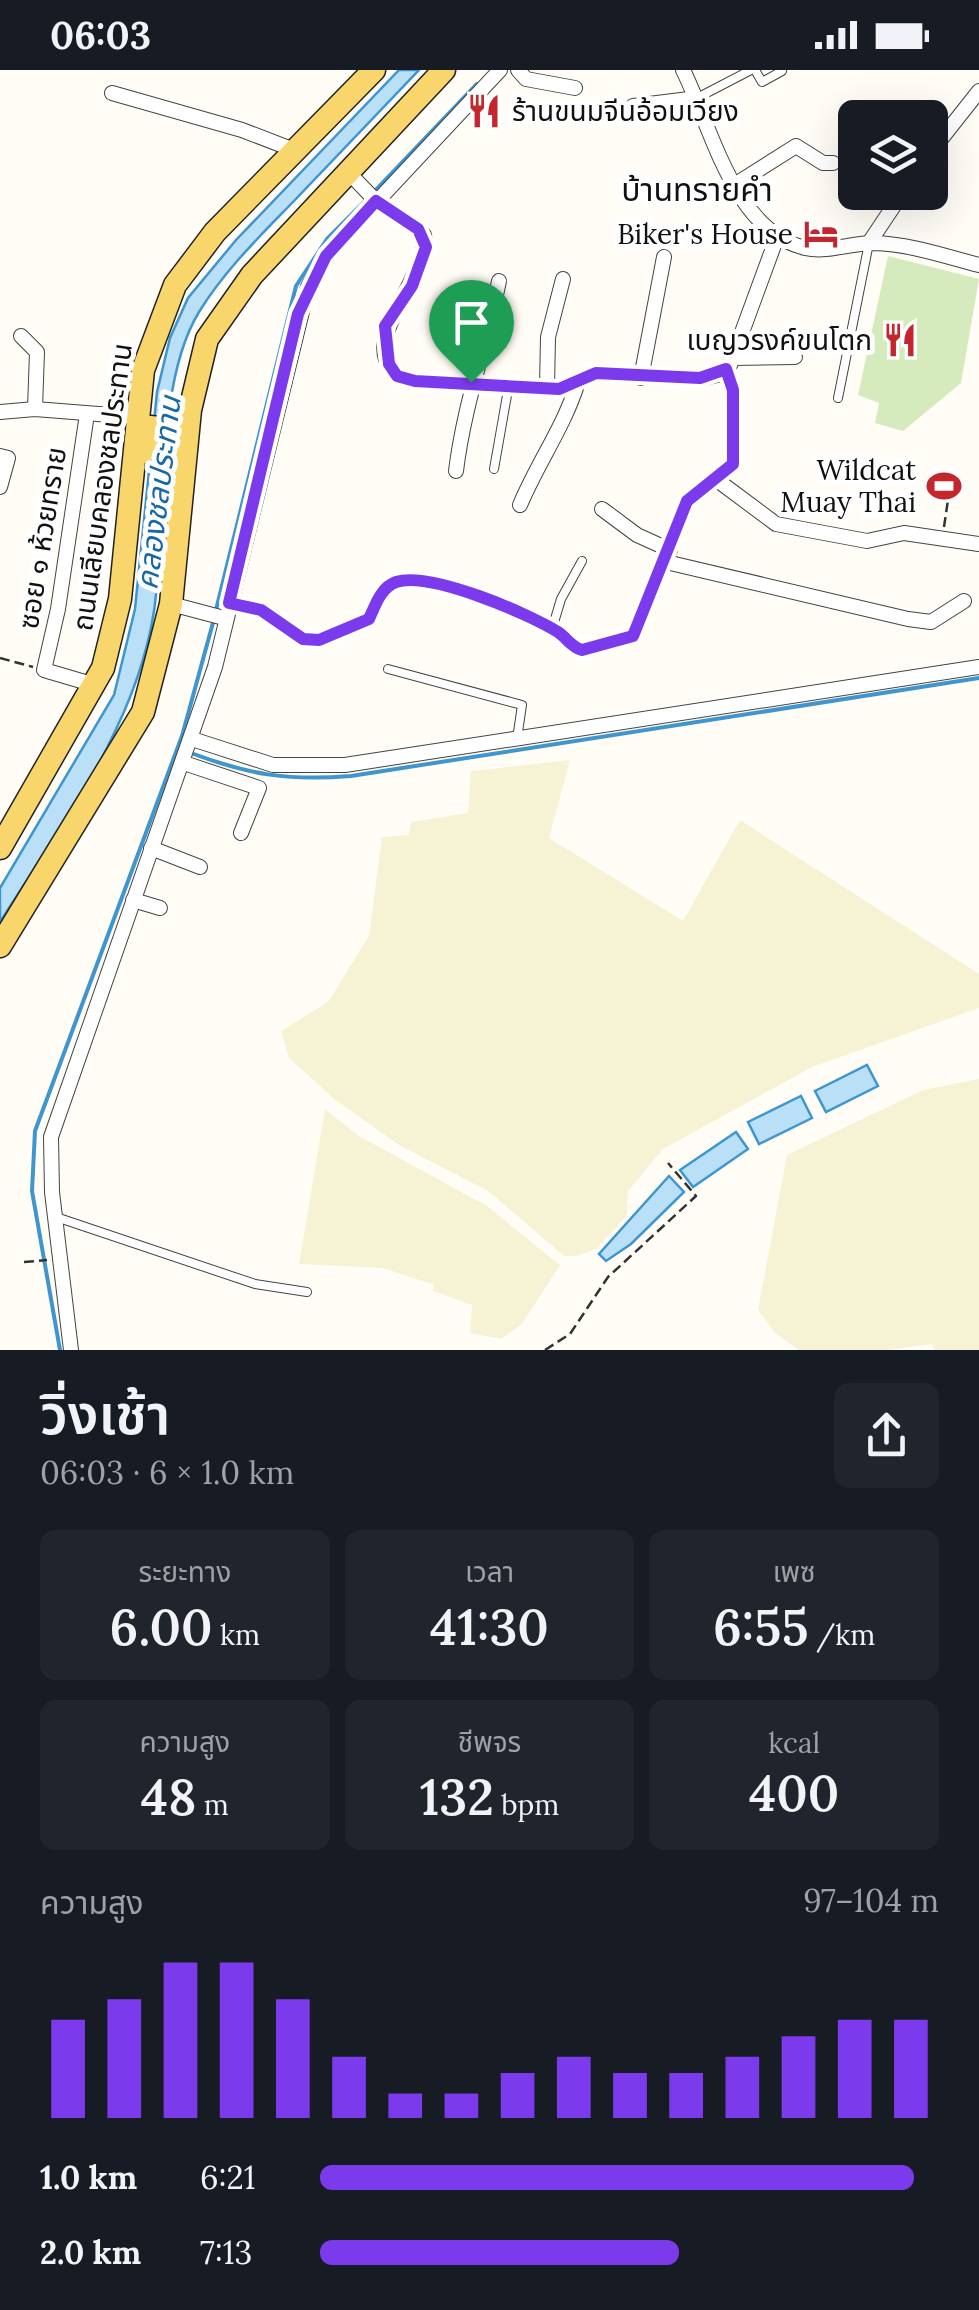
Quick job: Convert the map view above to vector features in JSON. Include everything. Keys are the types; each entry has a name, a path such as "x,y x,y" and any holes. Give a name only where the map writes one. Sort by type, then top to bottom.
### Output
{"main road":[{"name":"ถนนเลียบคลองชลประทาน","path":"0,848 95,686 120,599 157,324 190,264 374,70"},
{"path":"0,946 142,712 181,607 176,540 181,434 178,424 192,358 252,274 365,189 444,70"},
{"path":"176,540 192,395 207,340"},
{"path":"145,421 178,424"}],"street":[{"path":"71,1350 56,1217 52,1137 216,667 224,613 298,314 365,189 500,70"},
{"path":"518,70 526,79 576,88"},
{"path":"683,70 736,184 759,220 777,237 807,248 870,243 903,246 979,265"},
{"path":"948,130 979,91"},
{"path":"112,93 242,130 294,150"},
{"path":"634,106 697,98"},
{"path":"736,184 796,146 823,164 833,163"},
{"path":"365,189 418,229 426,247 412,286 385,326 389,364 397,376 415,381 569,388 596,373 700,378 730,364 795,357"},
{"path":"870,243 892,210"},
{"path":"181,607 224,613 261,610 303,639 319,640 369,619 382,592 393,582 407,581 472,591 552,629 582,650 633,636 687,501 729,470 734,456 730,364 777,237"},
{"path":"641,378 664,257"},
{"path":"547,388 548,338 562,280"},
{"path":"456,471 471,382 486,346 499,281"},
{"path":"21,336 36,352 35,409"},
{"path":"520,505 543,451 565,424 578,382"},
{"name":"ซอย ๑ ห้วยทราย","path":"0,412 35,409 145,421"},
{"name":"ซอย ๑ ห้วยทราย","path":"44,670 58,609 87,414"},
{"path":"0,456 8,458 0,487"},
{"path":"717,480 776,524 867,541 904,533 979,544"},
{"path":"602,509 668,556 908,619 931,622 964,602"},
{"path":"192,739 274,764 309,768 517,740 979,667"},
{"path":"44,670 95,686"},
{"path":"186,759 259,788 241,833"},
{"path":"151,848 200,867"},
{"path":"133,900 160,908"}],"lane":[{"path":"697,98 753,70 762,82 782,71"},
{"path":"838,398 870,243"},
{"path":"494,469 508,384"},
{"path":"552,629 561,599 582,561"},
{"path":"388,668 522,705 517,740"},
{"path":"56,1217 256,1284 307,1292"}],"path":[{"path":"941,539 950,493"},
{"path":"0,658 44,670"},
{"path":"545,1350 570,1334 608,1277 696,1196 668,1163"},
{"path":"24,1262 39,1260"}],"shaded area":[{"path":"570,760 549,838 683,921 740,820 979,974 979,1008 812,1067 663,1149 628,1191 627,1215 617,1227 596,1249 564,1256 488,1191 399,1145 334,1099 289,1058 281,1031 328,1002 369,936 382,837 409,835 411,822 468,813 471,771"},
{"path":"979,1079 979,1350 935,1350 931,1344 889,1350 799,1350 775,1333 758,1310 787,1155 923,1090"},
{"path":"325,1109 359,1136 487,1206 560,1265 522,1324 501,1339 470,1333 472,1305 433,1291 434,1285 383,1268 299,1264"}],"green space":[{"path":"888,256 979,279 961,383 903,431 875,423 879,403 858,395"}],"water":[{"name":"คลองชลประทาน","path":"399,70 419,70 255,241 199,312 185,342 168,416 158,576 145,653 114,734 93,774 0,922 0,888 114,695 135,609 157,392 170,338 188,298 236,240"},
{"path":"867,1065 878,1086 826,1112 815,1091"},
{"path":"801,1096 812,1118 759,1144 748,1122"},
{"path":"736,1132 748,1149 693,1187 680,1170"},
{"path":"669,1176 684,1192 631,1244 606,1261 599,1254"}],"waterway":[{"path":"373,193 477,84"},
{"path":"216,610 296,286 327,239 366,200"},
{"path":"60,1350 32,1191 35,1131 182,736 214,619"},
{"path":"191,753 270,775 351,776 979,678"}],"place":[{"name":"ร้านขนมจีนอ้อมเวียง","path":"484,111"},
{"name":"Biker's House","path":"821,234"},
{"name":"เบญวรงค์ขนโตก","path":"900,340"},
{"name":"Wildcat Muay Thai","path":"944,486"}],"district":[{"name":"บ้านทรายคำ","path":"697,190"}],"route":[{"path":"376,201 418,229 426,247 412,286 385,326 389,364 397,376 415,381 471,382 559,389 569,388 596,373 653,380 700,378 726,369 733,390 733,464 687,501 666,562 646,600 639,630 633,636 582,650 574,648 562,634 472,591 407,581 393,582 382,592 369,619 319,640 303,639 261,610 229,603 298,314 326,256 376,201"}]}
